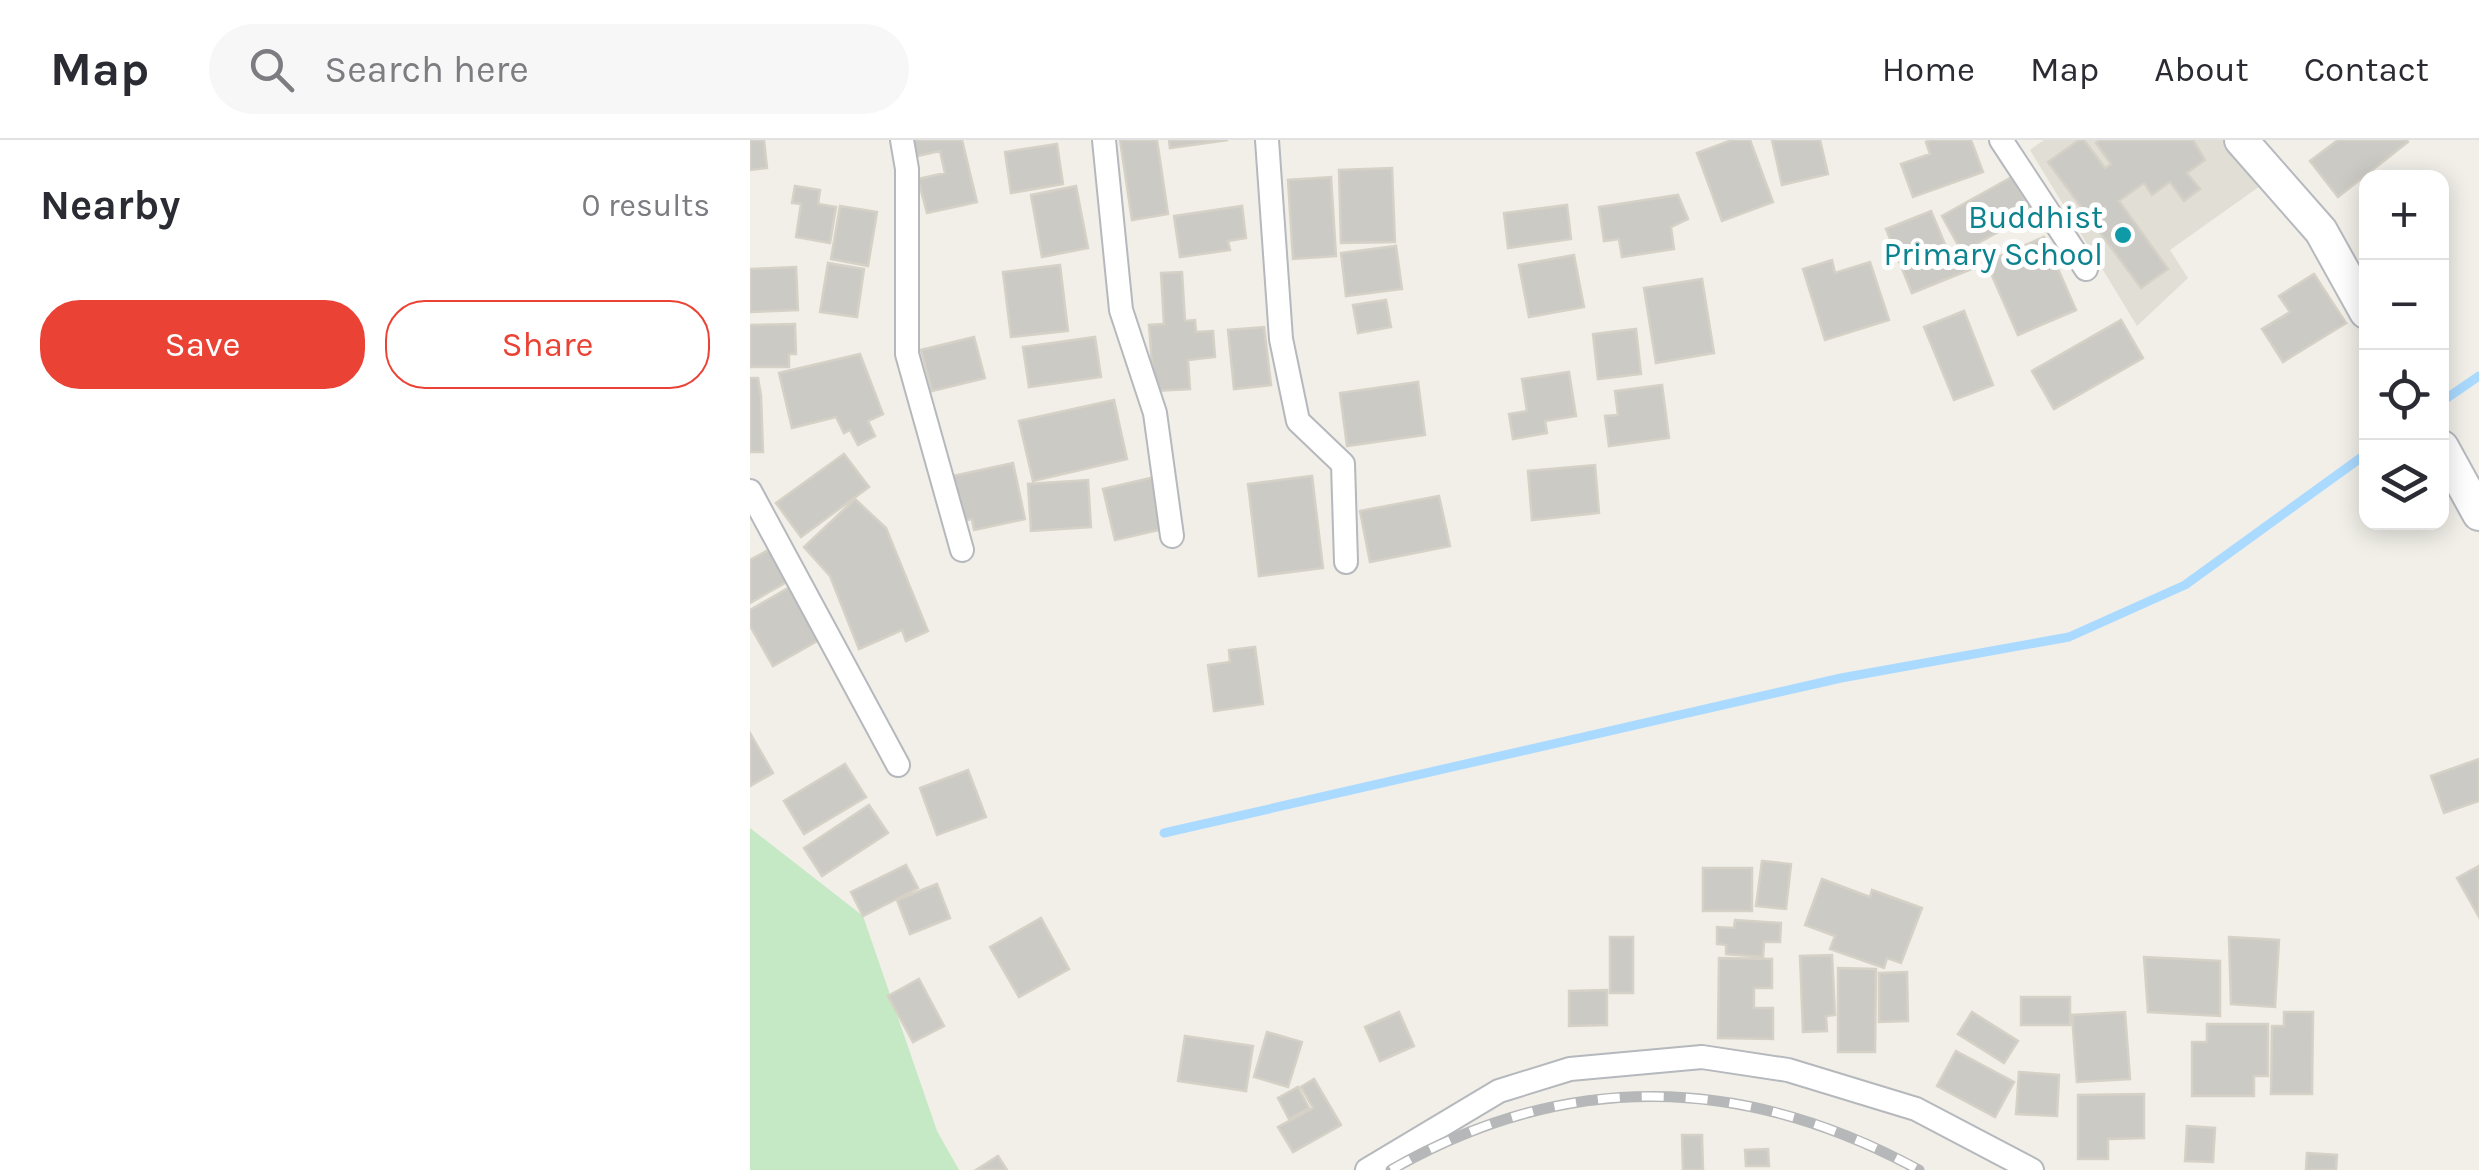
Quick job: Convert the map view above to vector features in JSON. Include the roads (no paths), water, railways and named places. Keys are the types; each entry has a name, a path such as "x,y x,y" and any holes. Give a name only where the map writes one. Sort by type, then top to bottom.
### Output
{"street":[{"path":"902,140 907,169 907,354 962,550"},
{"path":"1104,140 1121,310 1155,413 1172,536"},
{"path":"1267,140 1281,339 1298,421 1343,464 1346,562"},
{"path":"2001,140 2086,269"},
{"path":"2240,140 2321,231 2359,299"},
{"path":"2449,460 2479,514"},
{"path":"750,491 898,765"},
{"path":"1366,1170 1498,1090 1570,1069 1702,1057 1788,1070 1916,1109 2032,1170"}],"waterway":[{"path":"2449,397 2479,376"},
{"path":"1164,833 1841,678 2069,637 2185,585 2359,459"}],"railway":[{"path":"1391,1170 1456,1137 1522,1114 1588,1101 1654,1096 1720,1101 1787,1115 1853,1138 1919,1170"}],"place":[{"name":"Buddhist Primary School","path":"2123,235"}]}
